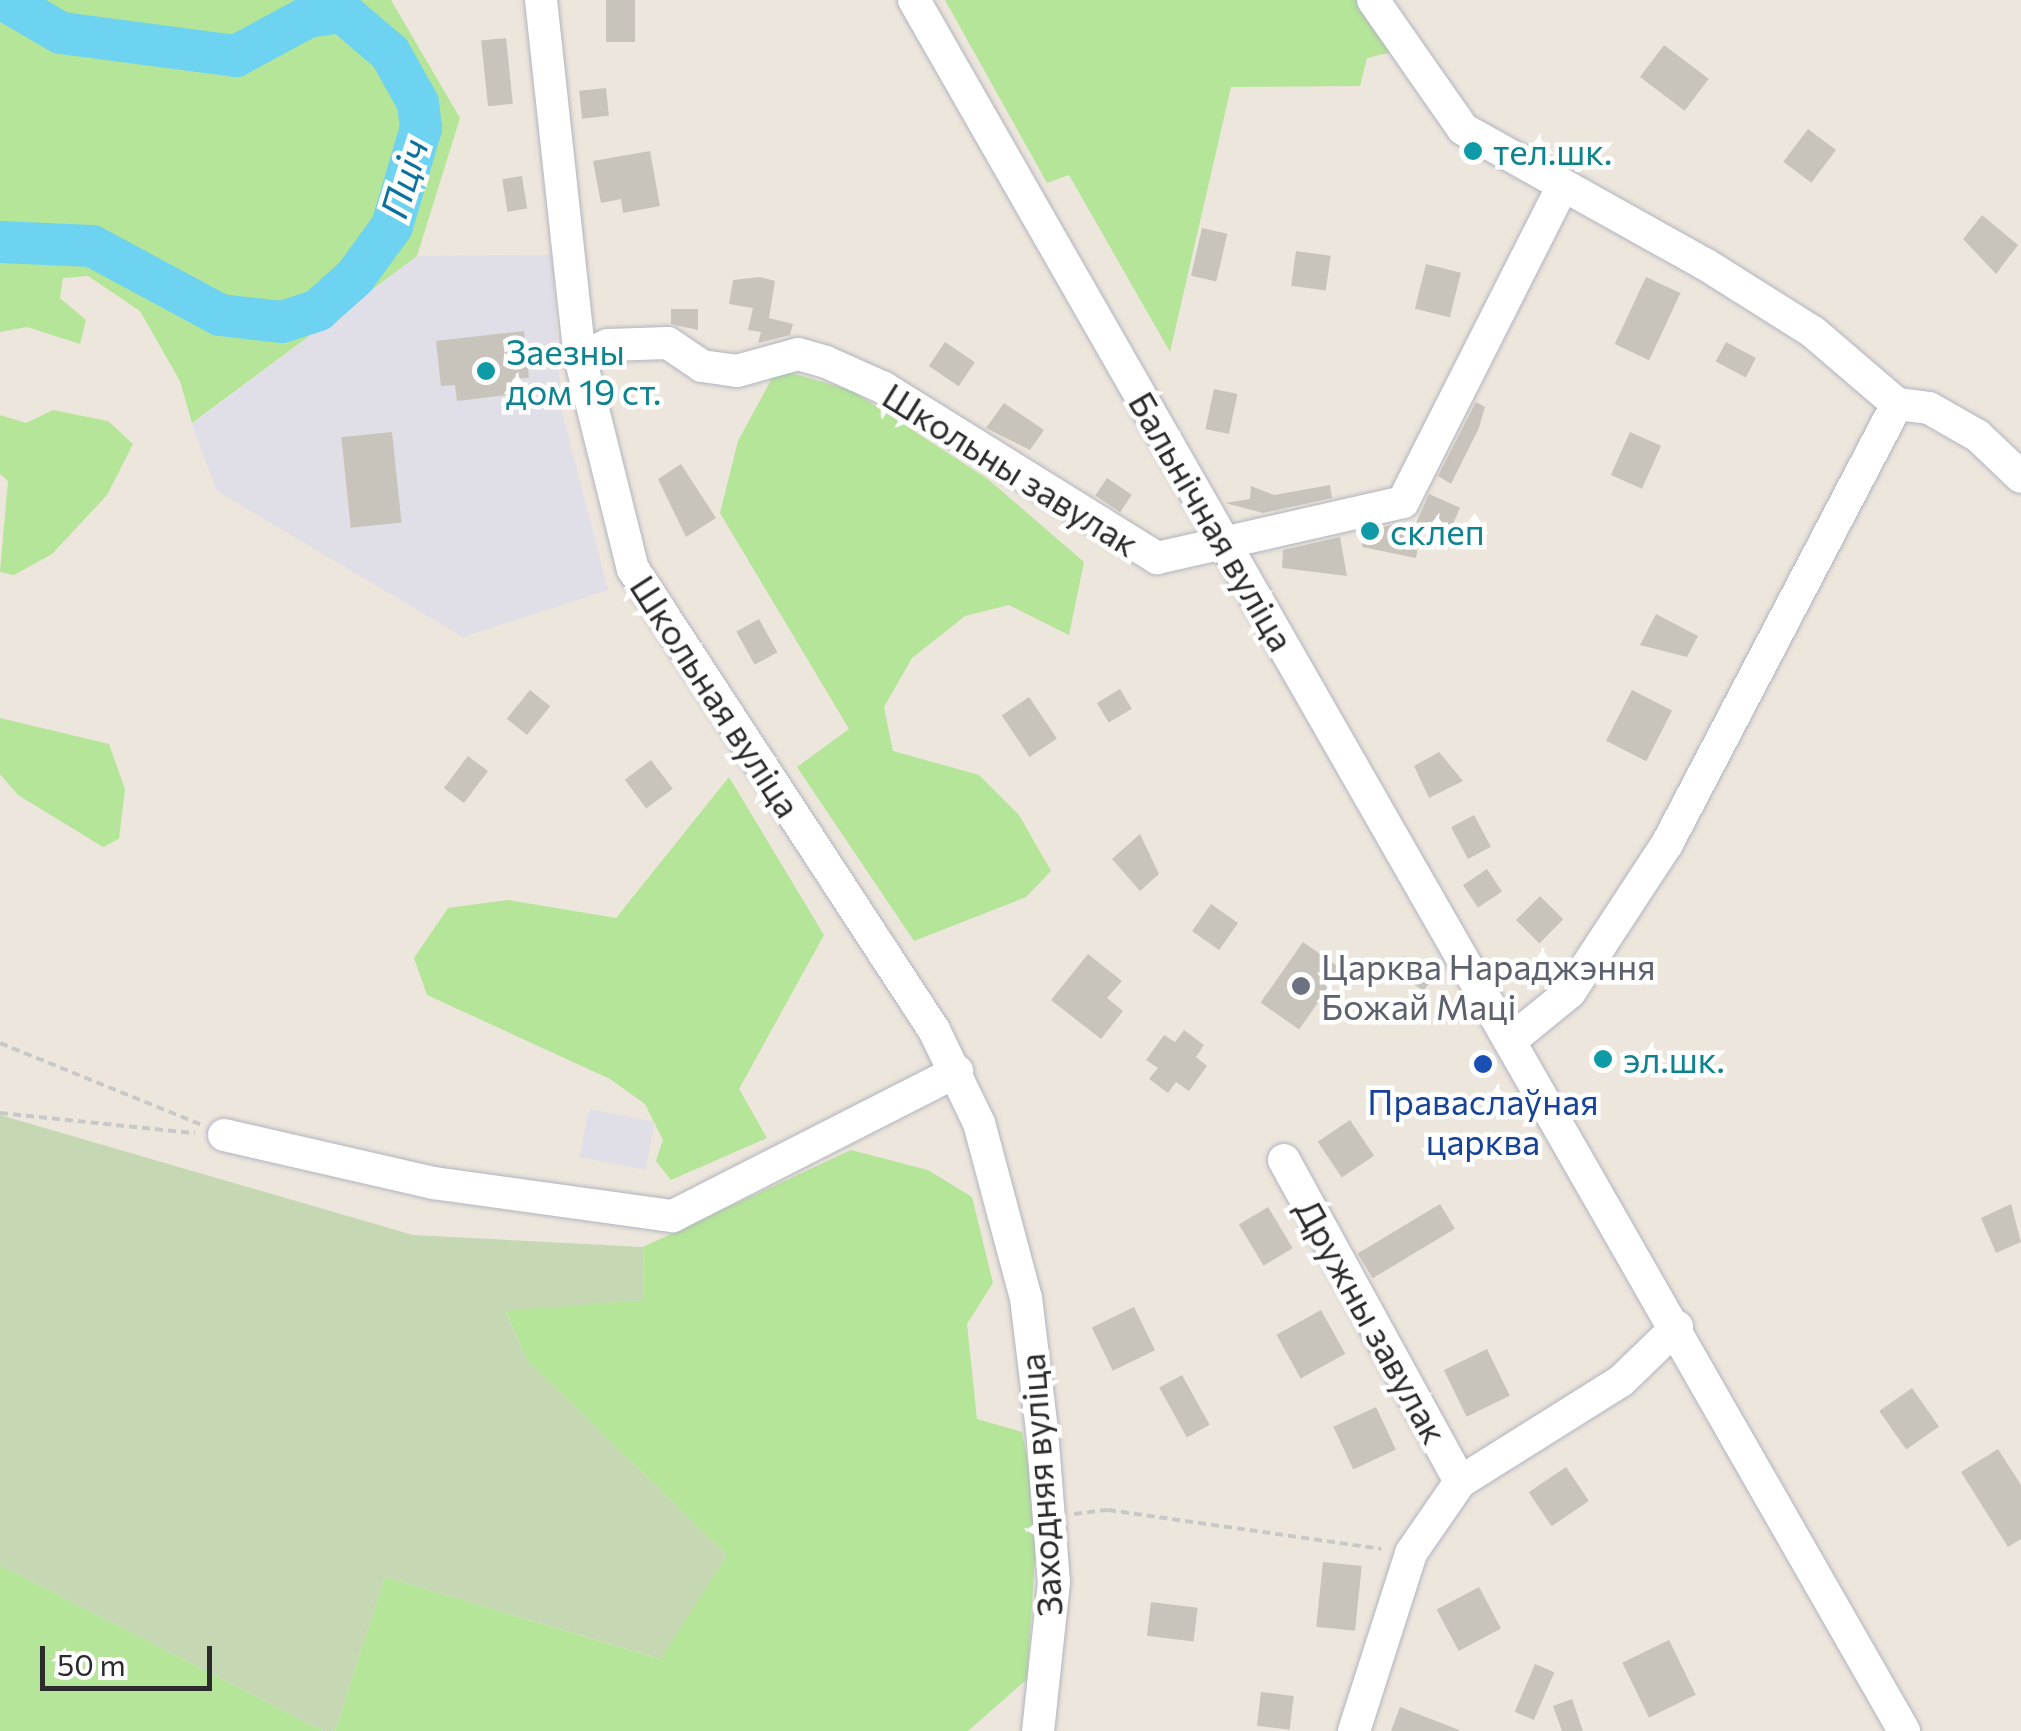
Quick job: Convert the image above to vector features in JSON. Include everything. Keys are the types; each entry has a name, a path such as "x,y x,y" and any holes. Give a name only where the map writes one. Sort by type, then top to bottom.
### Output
{"street":[{"name":"Школьная вуліца","path":"541,0 580,357 618,529 654,610 957,1071 1024,1291"},
{"name":"Бальнічная вуліца","path":"914,0 1677,1327 1904,1731"},
{"path":"1373,0 1462,129 1560,191 1705,264 1813,332 1897,404 1929,408 1978,436 2021,476"},
{"name":"Школьны завулак","path":"580,357 608,345 668,343 702,366 736,371 798,354 884,388 1157,558 1222,538 1403,502 1560,191"},
{"path":"1510,1041 1570,992 1667,844 1897,404"},
{"path":"224,1135 434,1183 673,1216 957,1071"},
{"name":"Дружны завулак","path":"1284,1160 1460,1482"},
{"name":"Заходняя вуліца","path":"1024,1291 1054,1582 1038,1731"},
{"path":"1354,1731 1411,1553 1460,1482 1621,1381 1677,1327"}],"path":[{"path":"0,1043 224,1135"},
{"path":"0,1113 224,1135"},
{"path":"1049,1516 1108,1510 1411,1553"}],"shaded area":[{"path":"552,255 561,408 608,590 463,637 217,491 192,424 417,256"},
{"path":"589,1109 655,1122 645,1170 580,1157"}],"green space":[{"path":"0,0 391,0 460,118 417,256 192,423 180,381 140,311 88,276 63,278 60,298 86,320 80,344 27,327 0,332"},
{"path":"945,0 1361,0 1400,50 1367,58 1360,86 1231,87 1170,352 1069,175 1047,183"},
{"path":"777,369 851,390 989,480 1084,562 1069,635 1009,605 965,616 912,658 884,707 893,751 979,775 1019,815 1051,871 1026,897 914,941 797,767 849,729 720,513 738,441"},
{"path":"53,410 108,421 133,444 107,495 52,554 14,575 0,572 8,481 0,474 0,415 26,423"},
{"path":"0,718 109,744 125,789 119,839 103,847 18,795 0,774"},
{"path":"729,777 824,935 739,1089 767,1138 671,1180 656,1161 663,1140 645,1104 610,1079 427,995 414,958 448,908 508,900 616,918"},
{"path":"0,1115 413,1235 643,1247 644,1300 505,1311 527,1360 727,1555 661,1659 385,1577 335,1731 323,1731 0,1565"},
{"path":"851,1150 928,1170 972,1197 993,1283 967,1324 977,1419 1022,1432 1038,1515 1027,1679 968,1731 335,1731 385,1577 660,1659 727,1555 527,1360 505,1310 644,1300 643,1247"},
{"path":"0,1565 323,1731 0,1731"}],"building":[{"path":"606,0 635,0 635,42 606,42"},
{"path":"506,38 513,104 488,106 481,41"},
{"path":"1664,45 1709,79 1685,111 1640,77"},
{"path":"606,88 609,116 582,119 579,91"},
{"path":"1808,129 1836,150 1811,183 1783,162"},
{"path":"650,151 660,206 623,213 621,199 601,203 593,161"},
{"path":"522,176 527,209 507,212 502,179"},
{"path":"1982,215 2018,245 1996,274 1963,239"},
{"path":"1202,228 1227,234 1216,282 1191,276"},
{"path":"1296,251 1331,256 1326,291 1291,286"},
{"path":"1426,264 1461,273 1450,317 1415,309"},
{"path":"760,277 775,281 769,318 793,324 790,335 758,343 761,332 748,330 753,308 729,304 733,280"},
{"path":"1646,277 1680,293 1649,360 1615,344"},
{"path":"671,309 698,309 698,330 671,324"},
{"path":"524,331 529,378 512,379 514,394 457,401 455,385 441,386 436,341"},
{"path":"945,342 975,362 959,386 929,366"},
{"path":"1726,342 1756,358 1746,377 1716,361"},
{"path":"1214,389 1237,394 1229,434 1205,429"},
{"path":"1476,402 1485,407 1479,428 1451,484 1438,476"},
{"path":"1004,403 1044,430 1030,450 986,428"},
{"path":"392,432 402,523 351,528 341,437"},
{"path":"1630,432 1661,446 1642,489 1611,475"},
{"path":"681,464 716,518 686,537 658,479"},
{"path":"1107,478 1132,495 1120,512 1095,495"},
{"path":"1330,485 1332,498 1263,513 1225,503 1250,499 1251,486 1274,495"},
{"path":"1429,494 1460,508 1447,538 1416,524"},
{"path":"1396,524 1421,531 1416,558 1362,547 1364,531"},
{"path":"1340,537 1347,576 1282,568 1283,550"},
{"path":"1656,614 1698,636 1687,657 1640,645"},
{"path":"759,619 777,652 755,665 736,632"},
{"path":"1120,689 1132,709 1109,723 1097,703"},
{"path":"530,690 550,706 527,735 507,719"},
{"path":"1632,690 1672,710 1646,761 1606,741"},
{"path":"1029,697 1057,738 1030,757 1002,715"},
{"path":"1439,752 1463,781 1429,798 1414,766"},
{"path":"468,756 488,771 464,803 444,788"},
{"path":"651,760 673,789 646,809 625,780"},
{"path":"1474,815 1491,847 1468,859 1451,827"},
{"path":"1140,834 1159,874 1140,891 1112,859"},
{"path":"1487,869 1502,891 1478,908 1463,885"},
{"path":"1540,896 1563,919 1539,943 1516,920"},
{"path":"1211,904 1238,923 1219,950 1192,931"},
{"name":"Царква Нараджэння Божай Маці","path":"1303,942 1342,969 1299,1030 1261,1003"},
{"path":"1088,954 1122,981 1107,998 1123,1011 1101,1039 1051,1000"},
{"path":"1404,956 1434,976 1424,991 1394,971"},
{"path":"1184,1030 1204,1045 1196,1057 1207,1066 1189,1091 1176,1082 1168,1093 1149,1079 1158,1068 1146,1060 1164,1035 1175,1042"},
{"path":"1350,1120 1374,1156 1342,1177 1318,1142"},
{"path":"1440,1204 1455,1229 1373,1278 1358,1253"},
{"path":"2011,1204 2021,1242 1996,1253 1981,1218"},
{"path":"1268,1207 1293,1248 1264,1266 1239,1225"},
{"path":"1134,1307 1155,1350 1113,1371 1092,1328"},
{"path":"1321,1310 1345,1354 1301,1378 1276,1335"},
{"path":"1487,1349 1510,1396 1467,1417 1444,1370"},
{"path":"1182,1375 1210,1425 1187,1437 1159,1388"},
{"path":"1912,1388 1939,1427 1906,1449 1879,1411"},
{"path":"1376,1407 1396,1450 1353,1469 1333,1427"},
{"path":"1998,1449 2021,1485 2021,1539 2008,1547 1961,1472"},
{"path":"1566,1467 1589,1501 1552,1526 1529,1492"},
{"path":"1323,1562 1362,1566 1355,1631 1316,1627"},
{"path":"1479,1587 1501,1628 1459,1651 1437,1610"},
{"path":"1151,1602 1198,1608 1194,1641 1147,1636"},
{"path":"1669,1640 1696,1695 1649,1718 1622,1663"},
{"path":"1535,1664 1554,1672 1534,1720 1515,1712"},
{"path":"1261,1692 1294,1696 1290,1730 1257,1726"},
{"path":"1572,1699 1583,1731 1562,1731 1553,1706"},
{"path":"1400,1707 1459,1730 1459,1731 1391,1731"}],"waterway":[{"name":"Пціч","path":"0,242 92,246 220,315 282,322 318,310 355,277 392,226 421,128 418,103 390,53 342,12 308,17 236,56 61,33 4,0"}],"place":[{"name":"тел.шк.","path":"1473,151"},
{"name":"Заезны дом 19 ст.","path":"486,371"},
{"name":"склеп","path":"1370,531"},
{"name":"Царква Нараджэння Божай Маці","path":"1301,986"},
{"name":"эл.шк.","path":"1603,1059"},
{"name":"Праваслаўная царква","path":"1483,1064"}]}
